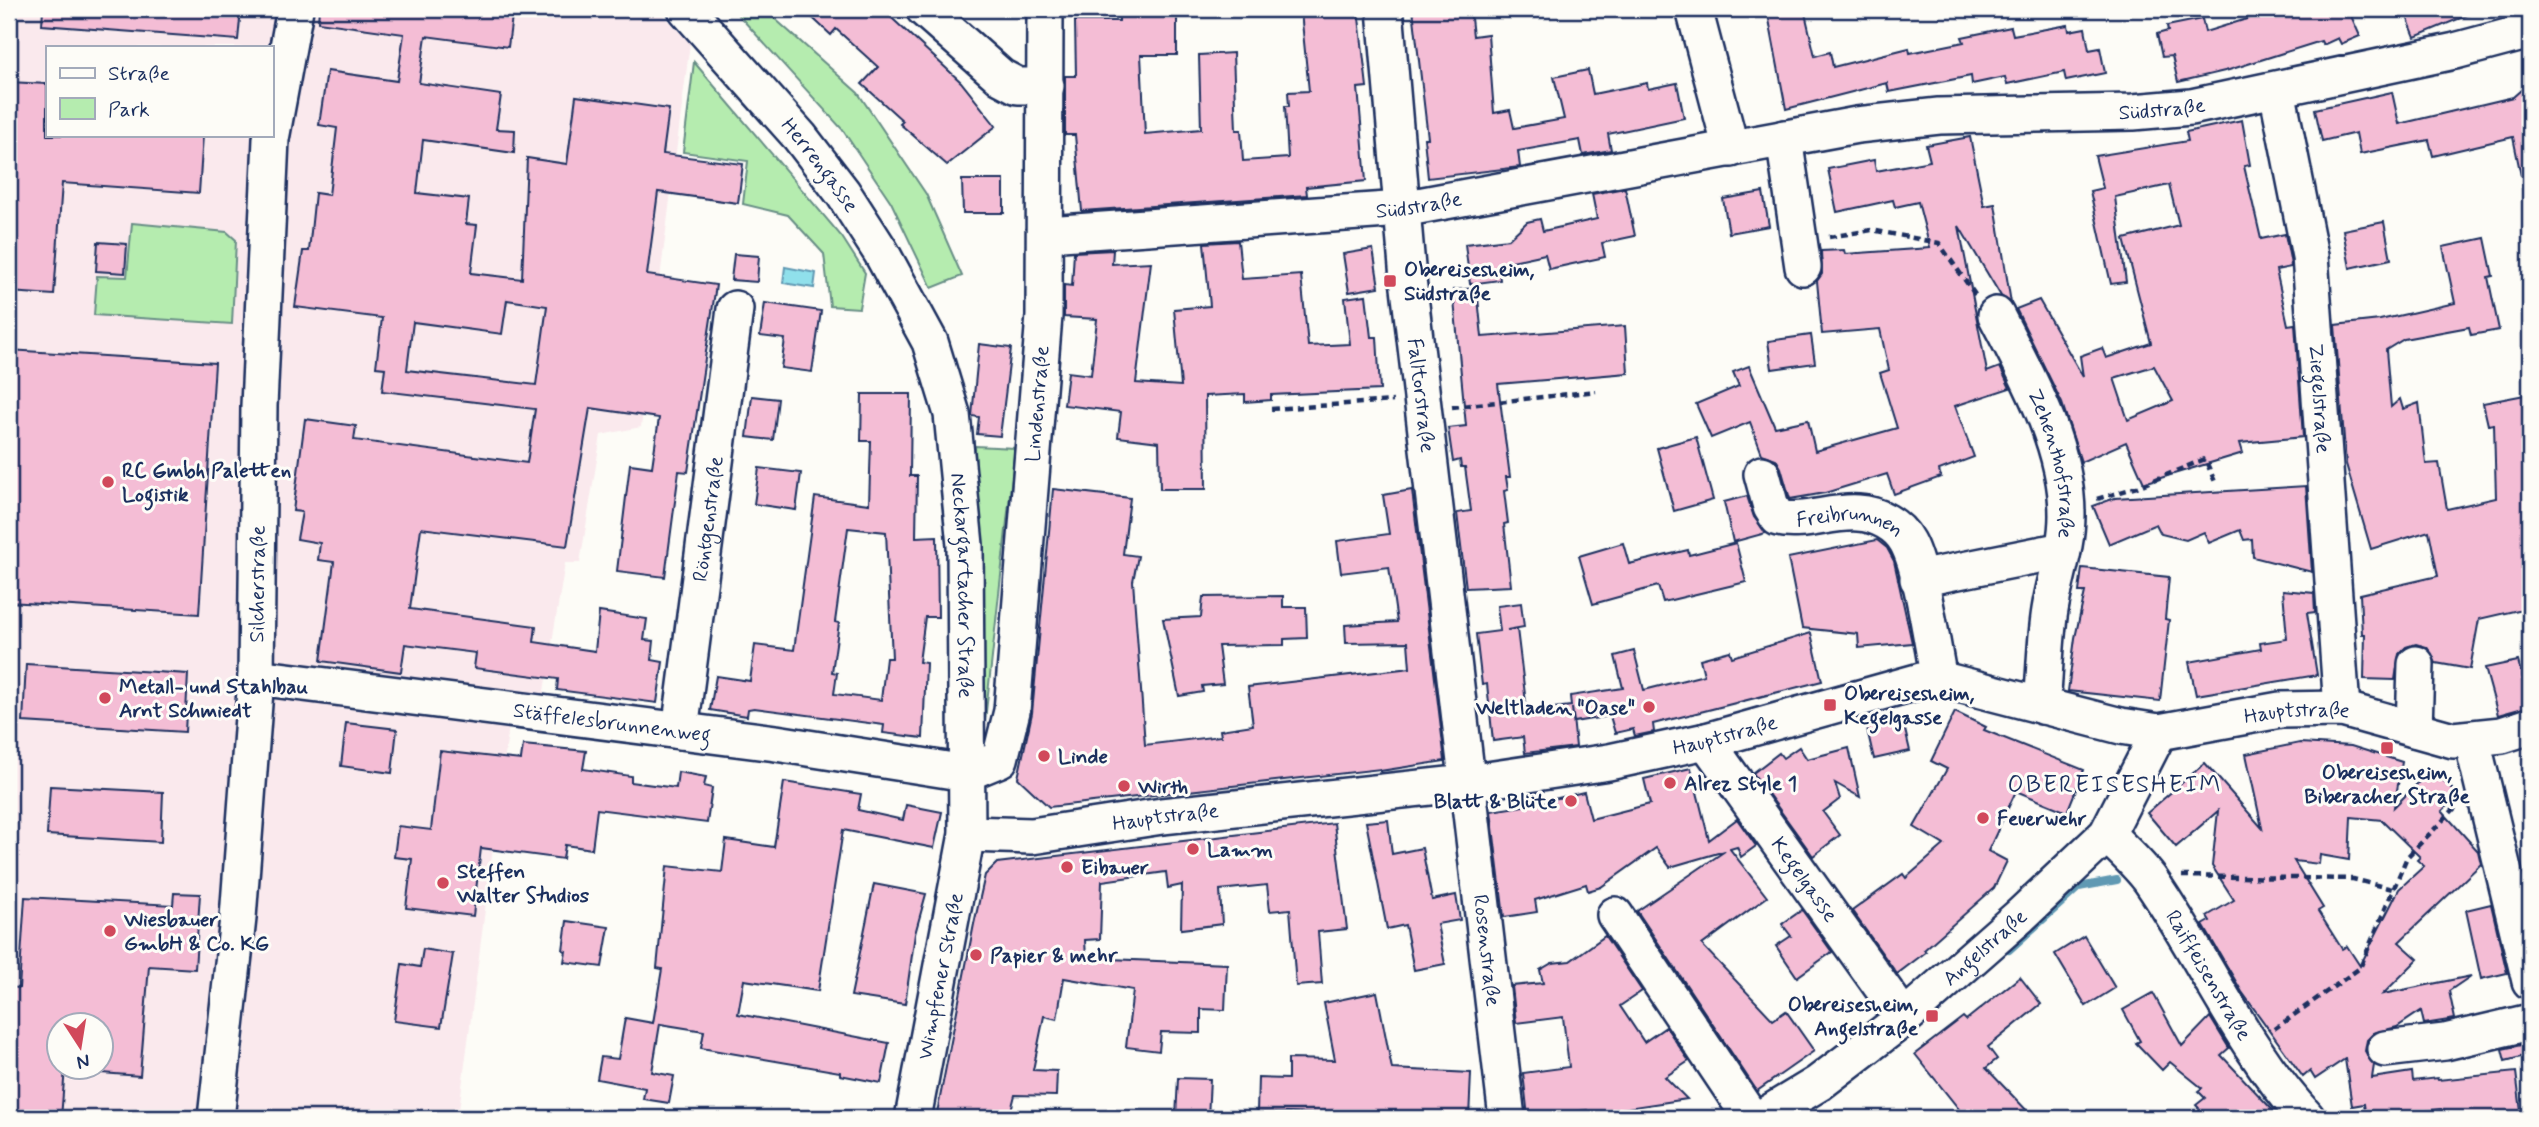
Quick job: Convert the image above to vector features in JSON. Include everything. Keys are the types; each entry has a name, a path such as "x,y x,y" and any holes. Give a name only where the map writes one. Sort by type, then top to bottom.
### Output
{"street":[{"name":"Silcherstraße","path":"273,128 295,9"},
{"name":"Herrengasse","path":"686,9 800,137 843,193 881,252 930,342"},
{"path":"924,9 1001,77 1018,86 1046,86"},
{"name":"Lindenstraße","path":"966,773 1000,759 1012,711 1044,316 1047,234 1045,9"},
{"name":"Falltorstraße","path":"1385,9 1402,209 1467,783"},
{"path":"1694,9 1731,149"},
{"name":"Südstraße","path":"1047,234 1402,209 1784,138 1939,116 2133,112 2191,107 2455,51 2530,31"},
{"name":"Ziegelstraße","path":"2277,90 2310,256 2343,709"},
{"name":"Silcherstraße","path":"216,1118 239,918 256,677 259,406 272,136"},
{"path":"1784,138 1802,254"},
{"name":"Röntgenstraße","path":"680,731 735,309"},
{"name":"Zehenthofstraße","path":"1996,315 2044,415 2061,471 2066,508 2063,550 2050,611 2042,706"},
{"name":"Neckargartacher Straße","path":"930,342 952,414 961,484 965,545 967,834"},
{"name":"Freibrunnen","path":"1762,474 1771,508 1778,518 1791,521 1836,513 1862,513 1891,523 1907,542 1918,579 1939,679"},
{"path":"1918,579 2063,550"},
{"path":"2414,729 2416,664"},
{"name":"Stäffelesbrunnenweg","path":"256,677 680,731 966,773"},
{"name":"Hauptstraße","path":"967,834 1032,836 1162,816 1467,783 1609,762 1706,741 1904,684 1939,679 2042,706 2159,732 2280,710 2343,709 2453,740 2472,740"},
{"path":"2530,726 2472,740 2530,981"},
{"name":"Angelstraße","path":"1761,1118 1819,1083 1904,1018 2020,916 2107,834 2159,732"},
{"name":"Kegelgasse","path":"1706,741 1904,1018"},
{"name":"Rosenstraße","path":"1467,783 1507,1118"},
{"name":"Wimpfener Straße","path":"913,1118 967,834"},
{"name":"Raiffeisenstraße","path":"2107,834 2150,879 2251,1045 2278,1086 2307,1118"},
{"path":"1615,915 1751,1118"},
{"path":"2385,1049 2445,1042 2530,1023"}],"path":[{"path":"1802,254 1871,230 1940,243 1980,303 1996,315"},
{"path":"1271,409 1423,405 1596,391"},
{"path":"2066,508 2137,487 2205,459 2216,484"},
{"path":"2251,1045 2360,968 2407,857 2482,782"},
{"path":"2150,879 2197,875 2353,878 2392,889"}],"shaded area":[{"path":"9,9 658,9 690,43 641,427 601,435 580,563 565,563 538,728 509,725 458,1118 9,1118"}],"green space":[{"path":"733,9 764,9 858,93 926,194 962,276 932,288 891,202 842,129"},
{"path":"694,62 842,237 865,273 859,308 830,306 824,254 788,215 743,204 748,161 683,152"},
{"path":"132,223 227,232 236,240 232,324 94,315 97,276 127,277"},
{"path":"975,446 1015,448 984,730"}],"water":[{"path":"785,267 816,273 814,288 783,283"}],"building":[{"path":"43,9 241,9 238,40 42,25"},
{"path":"319,9 513,9 508,47 426,36 419,83 501,95 496,129 515,130 514,153 423,140 417,193 469,199 466,224 477,225 471,273 522,279 527,158 567,164 576,96 669,109 663,154 743,164 738,203 658,192 647,275 716,285 688,472 679,471 665,577 617,571 630,464 652,467 659,418 590,408 567,546 421,528 410,609 536,626 534,642 595,651 599,612 647,619 644,640 654,641 652,660 663,662 657,703 557,690 558,679 474,668 476,653 405,644 401,672 321,661 334,562 318,560 320,543 297,539 302,512 293,511 305,419 356,426 354,440 527,463 535,409 382,391 385,368 376,367 382,318 295,307 303,251 309,251 315,193 329,195 337,128 319,125 327,71 397,81 404,34 318,22","holes":["507,300 547,306 536,385 407,370 413,322 502,334"]},
{"path":"803,9 882,9 961,82 996,126 947,165 900,124 903,121 862,84 878,67 836,29 831,35"},
{"path":"1177,9 1177,55 1141,55 1145,134 1201,129 1199,55 1233,53 1236,130 1241,130 1243,161 1288,158 1285,106 1289,106 1288,92 1309,91 1301,12 1358,9 1367,87 1358,88 1366,181 1306,187 1307,195 1082,211 1075,135 1065,135 1065,76 1076,76 1075,21 1119,21 1119,10"},
{"path":"1413,9 1470,9 1473,36 1488,34 1494,113 1510,110 1514,128 1564,119 1554,77 1588,70 1593,94 1647,83 1648,89 1677,83 1684,118 1608,134 1611,150 1583,155 1580,140 1518,151 1520,167 1428,178 1424,138 1428,138"},
{"path":"1767,9 1804,9 1815,56 1830,52 1833,67 1909,48 1910,53 1964,42 1962,37 2011,27 2013,35 2068,25 2069,31 2085,28 2089,50 2100,48 2105,73 2066,81 2064,72 2007,84 2005,77 1972,84 1971,76 1889,92 1887,83 1786,109"},
{"path":"2279,9 2348,9 2360,36 2341,44 2338,38 2323,45 2321,41 2229,70 2178,82 2172,56 2162,57 2157,34 2168,31 2167,26 2202,19 2205,32"},
{"path":"2404,9 2482,9 2415,37"},
{"path":"9,82 46,84 46,136 203,136 199,193 62,183 54,295 9,292"},
{"path":"2530,82 2530,175 2521,176 2513,137 2433,156 2429,140 2360,154 2356,133 2322,141 2315,109 2392,92 2399,124 2513,97"},
{"path":"2242,120 2250,165 2244,166 2261,239 2285,234 2290,259 2291,267 2276,270 2288,325 2295,324 2303,437 2240,443 2243,453 2144,483 2126,442 2081,462 2062,403 2016,309 2039,300 2083,377 2080,356 2102,348 2106,358 2151,343 2124,239 2179,225 2169,185 2115,197 2126,282 2111,284 2090,191 2103,188 2095,156 2188,141 2186,132","holes":["2154,366 2173,401 2128,420 2114,378"]},
{"path":"1970,137 1984,206 1995,204 2011,303 2001,296 1959,226 1987,372 2000,367 2010,388 1955,406 1974,457 1939,470 1941,477 1894,494 1887,474 1825,493 1790,499 1781,468 1776,459 1762,454 1750,422 1711,438 1696,404 1739,386 1733,372 1749,366 1775,427 1808,420 1815,451 1897,428 1880,373 1889,370 1880,329 1822,334 1817,281 1822,274 1821,251 1844,250 1845,254 1930,248 1918,202 1895,207 1893,200 1837,212 1828,169 1874,160 1876,171 1930,161 1926,145"},
{"path":"962,180 1004,180 1004,213 963,213"},
{"path":"1625,188 1635,236 1602,243 1605,257 1549,269 1545,254 1498,264 1500,280 1470,284 1465,244 1509,239 1527,222 1540,219 1543,231 1597,219 1592,194"},
{"path":"1763,192 1769,226 1729,233 1723,199"},
{"path":"2384,222 2391,259 2350,268 2343,230"},
{"path":"2485,238 2493,276 2488,277 2499,330 2471,335 2469,327 2404,339 2386,350 2391,407 2400,399 2403,409 2419,403 2426,464 2439,463 2447,509 2496,498 2494,424 2488,425 2483,403 2530,394 2530,598 2525,599 2527,608 2479,619 2470,669 2436,663 2427,647 2416,644 2406,647 2399,654 2395,680 2364,679 2365,634 2362,634 2360,594 2438,576 2429,531 2371,549 2346,464 2335,325 2380,320 2455,303 2443,247"},
{"path":"1238,241 1242,279 1301,275 1308,346 1350,344 1345,298 1366,295 1371,337 1377,337 1380,390 1271,395 1271,400 1245,402 1245,394 1205,396 1206,489 1160,489 1159,442 1118,437 1121,412 1064,405 1068,372 1091,375 1097,319 1064,317 1064,285 1072,286 1074,252 1113,250 1112,264 1151,262 1136,383 1181,386 1174,309 1210,306 1204,243"},
{"path":"98,242 127,244 125,273 96,271"},
{"path":"1373,249 1379,287 1349,292 1343,254"},
{"path":"734,254 759,256 757,282 731,280"},
{"path":"1477,288 1482,337 1625,326 1628,373 1498,384 1510,477 1506,477 1508,490 1504,491 1508,523 1504,524 1511,586 1466,588 1457,513 1471,511 1465,467 1461,467 1460,460 1453,462 1448,428 1466,426 1453,290"},
{"path":"765,303 821,311 812,372 781,368 785,339 760,336"},
{"path":"1811,335 1815,363 1772,369 1768,341"},
{"path":"979,344 1011,348 1000,436 977,434 979,417 972,416"},
{"name":"RC Gmbh Paletten Logistik","path":"9,350 215,363 199,614 9,602"},
{"path":"862,394 911,394 910,476 917,476 916,537 937,536 938,617 925,617 919,662 926,663 923,738 883,733 884,725 754,708 748,709 747,716 710,710 716,676 750,681 755,645 794,650 815,497 869,504 871,441 861,441","holes":["848,528 886,532 892,658 886,658 881,700 834,694 837,673 832,672 839,623 835,622"]},
{"path":"752,396 778,399 773,440 747,437"},
{"path":"1696,437 1713,500 1674,511 1657,448"},
{"path":"759,468 801,473 796,510 754,504"},
{"path":"2306,486 2312,572 2253,557 2252,539 2244,540 2240,530 2209,543 2204,532 2186,540 2161,534 2156,524 2109,544 2093,506 2115,498"},
{"path":"1053,489 1130,498 1123,554 1138,556 1133,581 1145,745 1221,736 1220,730 1253,725 1248,687 1410,668 1408,642 1346,643 1345,625 1397,622 1389,567 1341,573 1337,541 1389,534 1383,495 1412,490 1445,761 1380,771 1049,807 1018,778 1032,713"},
{"path":"1747,496 1754,517 1766,533 1733,542 1724,502"},
{"path":"1877,540 1887,548 1894,561 1912,643 1859,648 1858,634 1802,628 1788,558"},
{"path":"1623,543 1629,564 1688,550 1689,555 1736,543 1746,582 1663,602 1658,586 1593,604 1579,556"},
{"path":"2082,568 2169,577 2165,619 2169,620 2160,701 2068,691 2085,592 2079,592"},
{"path":"2283,590 2314,593 2315,612 2307,613 2317,675 2196,695 2189,662 2261,649 2260,643 2287,639"},
{"path":"1283,596 1283,607 1306,607 1307,638 1284,639 1284,645 1218,646 1223,684 1202,686 1203,692 1179,696 1163,619 1201,617 1203,597"},
{"path":"1521,603 1524,627 1507,630 1517,629 1527,711 1571,706 1570,696 1623,688 1615,656 1634,651 1644,690 1704,675 1700,659 1730,651 1732,657 1811,633 1822,681 1653,724 1654,732 1635,736 1633,729 1615,733 1610,716 1574,722 1572,708 1576,747 1525,753 1523,737 1493,741 1487,684 1482,685 1476,634 1500,631 1497,606"},
{"path":"2518,661 2530,706 2498,715 2485,668"},
{"name":"Metall- und Stahlbau Arnt Schmiedt","path":"26,664 188,674 185,732 23,722"},
{"path":"1955,712 1986,727 1984,730 2084,770 2067,812 2016,791 1988,851 2007,861 1994,888 1924,950 1926,952 1897,974 1852,911 1903,874 1906,878 1944,845 1914,827 1947,769 1931,761"},
{"path":"1902,717 1910,751 1874,759 1866,725"},
{"path":"346,723 397,729 392,773 341,766"},
{"path":"2300,743 2351,746 2402,762 2394,807 2432,769 2458,795 2442,811 2478,851 2481,864 2399,942 2418,959 2383,994 2471,976 2449,991 2455,1019 2424,1024 2421,1011 2397,1027 2374,1033 2367,1040 2365,1051 2374,1065 2372,1078 2412,1072 2413,1081 2438,1080 2516,1072 2521,1111 2442,1118 2441,1109 2366,1118 2364,1104 2352,1106 2345,1059 2315,1079 2310,1071 2303,1077 2242,992 2203,925 2210,921 2207,916 2234,900 2212,866 2218,811 2176,847 2147,813 2205,763 2262,828 2246,754","holes":["2351,817 2382,820 2420,857 2417,860 2424,866 2399,889 2360,966 2347,946 2342,949 2318,911 2323,908 2294,861 2319,864 2320,855 2349,860"]},
{"path":"523,745 586,751 583,769 631,776 631,782 676,788 678,772 706,777 704,786 712,788 707,823 597,809 592,849 565,845 563,859 481,848 473,916 406,908 412,859 394,857 398,826 431,830 440,751 521,760"},
{"path":"1799,747 1807,759 1849,748 1860,797 1835,783 1840,799 1823,812 1840,835 1813,856 1753,773 1779,753 1783,758"},
{"path":"1691,768 1709,840 1737,819 1756,846 1741,857 1737,847 1730,849 1767,897 1702,945 1773,1020 1786,1011 1814,1051 1757,1091 1637,911 1725,851 1670,867 1656,848 1601,887 1588,891 1586,884 1535,900 1537,912 1504,917 1491,811 1549,802 1584,792 1591,819 1650,804 1644,779"},
{"path":"784,782 861,794 858,810 903,820 906,805 942,812 934,848 843,830 818,991 744,980 738,1014 889,1043 881,1083 840,1075 840,1072 701,1048 704,1031 660,1024 652,1072 674,1076 669,1103 643,1099 645,1088 597,1079 601,1057 618,1059 625,1018 653,1023 662,969 657,968 667,866 722,872 726,840 774,847"},
{"path":"50,786 163,792 161,842 47,835"},
{"path":"1388,820 1392,854 1422,848 1432,900 1456,895 1460,920 1437,924 1445,964 1414,970 1405,925 1387,929 1366,822"},
{"path":"1334,823 1347,929 1318,932 1322,984 1296,986 1290,909 1270,911 1267,885 1220,890 1222,924 1181,929 1182,885 1168,888 1166,872 1102,881 1100,939 1085,940 1086,958 1227,964 1225,1010 1201,1009 1201,1033 1161,1032 1159,1051 1126,1047 1133,990 1064,978 1057,1019 1044,1016 1033,1070 1057,1071 1056,1096 1015,1095 1009,1118 936,1118 985,875 997,863"},
{"path":"874,884 926,894 915,934 905,1004 851,996"},
{"path":"174,893 200,894 195,969 149,966 140,1076 116,1074 116,1012 46,1012 46,1082 64,1082 61,1118 9,1118 9,987 19,988 25,897 173,905"},
{"path":"2491,904 2507,973 2481,979 2466,910"},
{"path":"1802,910 1832,952 1797,977 1776,946 1791,936 1782,924"},
{"path":"567,921 609,927 602,967 564,962"},
{"path":"1605,936 1642,991 1620,1006 1644,1042 1666,1027 1689,1061 1665,1077 1687,1099 1607,1111 1608,1118 1588,1118 1587,1110 1528,1117 1523,1073 1569,1067 1563,1017 1516,1023 1512,986 1543,983 1540,970 1552,963 1570,961"},
{"path":"2084,936 2115,988 2086,1006 2055,954"},
{"path":"423,949 453,954 441,1027 394,1021 402,964 420,967"},
{"path":"2020,977 2041,1004 1988,1047 1997,1059 1986,1068 2034,1118 1966,1118 1915,1054 1963,1017 1966,1020"},
{"path":"1377,992 1392,1069 1471,1073 1469,1118 1257,1112 1258,1078 1288,1079 1288,1059 1335,1060 1324,1003"},
{"path":"2153,993 2182,1046 2210,1017 2229,1048 2221,1055 2280,1118 2208,1118 2196,1105 2205,1098 2198,1091 2202,1088 2170,1062 2162,1070 2136,1043 2140,1041 2123,1010"},
{"path":"2526,1044 2529,1055 2505,1061 2502,1049"},
{"path":"1178,1078 1210,1079 1208,1118 1176,1118"}],"waterway":[{"path":"2009,950 2079,887 2117,880"}],"place":[{"name":"Obereisesheim, Südstraße","path":"1390,281"},
{"name":"RC Gmbh Paletten Logistik","path":"108,482"},
{"name":"Metall- und Stahlbau Arnt Schmiedt","path":"105,698"},
{"name":"Obereisesheim, Kegelgasse","path":"1830,705"},
{"name":"Weltladen \"Oase\"","path":"1649,707"},
{"name":"Obereisesheim, Biberacher Straße","path":"2387,748"},
{"name":"Linde","path":"1044,756"},
{"name":"Alrez Style 1","path":"1670,783"},
{"name":"Wirth","path":"1124,786"},
{"name":"Blatt & Blüte","path":"1571,801"},
{"name":"Feuerwehr","path":"1983,818"},
{"name":"Lamm","path":"1193,849"},
{"name":"Eibauer","path":"1067,867"},
{"name":"Steffen Walter Studios","path":"443,883"},
{"name":"Wiesbauer GmbH & Co. KG","path":"110,931"},
{"name":"Papier & mehr","path":"976,955"},
{"name":"Obereisesheim, Angelstraße","path":"1932,1016"}],"district":[{"name":"OBEREISESHEIM","path":"2115,784"}]}
